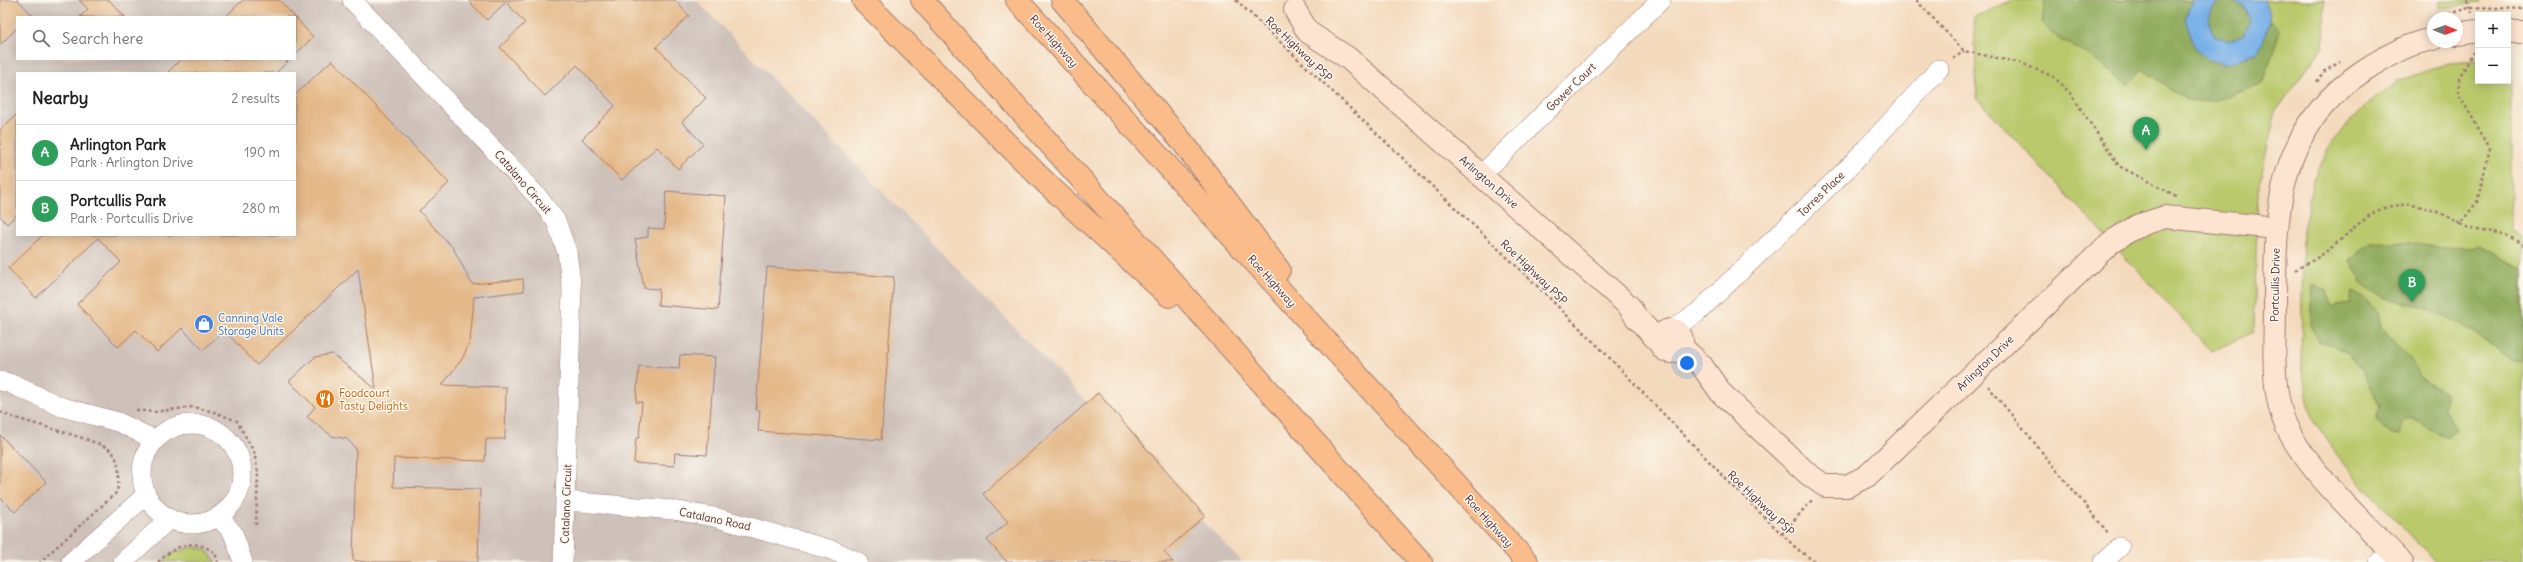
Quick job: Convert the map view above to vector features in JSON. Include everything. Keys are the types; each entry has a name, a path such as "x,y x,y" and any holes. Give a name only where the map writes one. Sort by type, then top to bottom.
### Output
{"highway":[{"path":"863,0 1048,186 1258,378"},
{"path":"922,0 1421,562"},
{"name":"Roe Highway","path":"1017,0 1527,562"},
{"path":"1062,0 1185,144 1358,375"}],"street":[{"name":"Catalano Circuit","path":"352,0 538,196 556,222 566,252 572,290 563,562"},
{"name":"Gower Court","path":"1481,175 1660,0"},
{"name":"Arlington Drive","path":"1294,3 1348,58 1629,306 1636,317 1671,340 1701,381 1721,393 1808,474 1825,486 1847,486 1867,476 2111,242 2138,226 2165,217 2277,228"},
{"path":"2511,32 2523,32"},
{"path":"2463,36 2475,39"},
{"name":"Portcullis Drive","path":"2390,558 2306,459 2284,419 2274,378 2277,228 2279,202 2291,158 2313,119 2331,97 2349,81 2381,59 2427,40"},
{"name":"Torres Place","path":"1671,340 1690,326 1697,313 1850,166 1939,69"},
{"path":"3,377 62,407 118,422 155,440"},
{"path":"184,424 202,424 218,431 231,442 239,457 242,474 241,485 232,506 219,517 194,525 169,519 159,513 146,495 142,481 142,466 147,452 155,440 168,430 184,424"},
{"path":"71,562 146,495"},
{"name":"Catalano Road","path":"566,501 673,510 714,517 832,550 858,562"},
{"path":"219,517 233,533 243,562"},
{"path":"123,562 169,519"},
{"path":"2103,562 2120,547"}],"path":[{"name":"Roe Highway PSP","path":"1236,0 1541,289 1602,350 1684,438 1782,534 1815,562"},
{"path":"1916,0 1964,51 2021,63 2054,77 2070,93 2119,166 2181,199"},
{"path":"2472,7 2523,9"},
{"path":"2460,224 2477,202 2490,148 2459,95 2460,79 2474,55 2475,47"},
{"path":"2292,272 2324,254 2370,215 2395,206 2420,205 2443,213 2473,231 2502,232 2523,245"},
{"path":"1976,372 2120,547"},
{"path":"136,410 153,412 193,407 214,412 237,421 254,452 258,472 256,525"},
{"path":"0,412 33,425 103,444 112,452 119,467 117,492 40,562"},
{"path":"1782,534 1825,486"},
{"path":"158,562 172,550 184,545 199,544 216,553 218,562"}],"shaded area":[{"path":"0,0 696,0 1242,562 0,562"}],"green space":[{"path":"2229,-1 2244,5 2250,20 2244,35 2229,41 2214,35 2208,20 2214,5"},
{"path":"2013,0 2325,0 2323,47 2276,111 2258,189 2254,332 2212,351 1977,98 1974,17"},
{"path":"2045,0 2193,0 2185,20 2197,51 2258,52 2271,21 2280,31 2263,83 2218,100 2190,102 2142,69 2128,85 2086,53 2062,41 2042,24"},
{"path":"2440,0 2478,0 2480,3 2440,7"},
{"path":"2475,61 2475,84 2511,84 2511,230 2523,238 2523,562 2436,562 2345,466 2312,419 2301,365 2303,231 2313,182 2331,143 2363,108 2398,81 2449,63"},
{"path":"2369,242 2412,243 2441,248 2479,246 2523,269 2523,361 2511,360 2460,323 2422,306 2390,300 2363,285 2350,260"},
{"path":"2313,284 2327,291 2333,306 2350,303 2353,292 2364,297 2378,312 2381,327 2412,361 2419,376 2446,393 2443,409 2456,429 2447,438 2413,419 2402,421 2401,435 2390,433 2376,420 2380,407 2370,384 2358,365 2342,350 2332,345 2319,342 2311,324"},
{"path":"192,547 205,549 216,562 164,562 173,553"}],"water":[{"path":"2193,0 2224,0 2214,5 2208,20 2214,35 2228,41 2243,36 2250,21 2244,6 2233,0 2264,0 2269,15 2269,21 2267,32 2258,52 2227,64 2209,60 2197,51 2185,20"}],"building":[{"path":"0,0 18,0 33,16 16,16 16,29 0,45"},
{"path":"79,0 109,0 124,16 81,16 88,9"},
{"path":"243,0 279,0 294,16 226,16"},
{"path":"468,0 675,0 689,16 656,47 706,98 682,122 703,144 678,169 657,147 622,180 582,139 615,106 577,65 545,96 500,47 525,23 506,2 487,20"},
{"path":"296,18 313,37 296,54"},
{"path":"180,60 289,60 277,72 168,72"},
{"path":"332,60 449,183 419,211 453,248 472,284 523,279 524,291 474,297 470,342 462,359 442,385 506,387 505,439 486,439 485,461 394,458 393,487 480,489 478,562 366,562 353,560 356,449 347,439 332,436 307,417 315,407 289,381 315,357 332,354 376,389 358,269 257,365 224,330 203,350 182,328 157,352 136,330 118,347 77,304 121,262 98,238 36,298 8,268 42,236 296,236 296,94"},
{"path":"16,115 16,215 7,224 0,216 0,130"},
{"path":"666,191 726,196 718,310 658,305 659,289 644,288 635,239 648,237 648,228 664,229"},
{"path":"767,267 894,277 881,440 758,431 760,410 756,410"},
{"path":"680,355 715,357 707,455 675,453 674,466 634,463 636,438 639,438 642,402 636,402 639,366 679,369"},
{"path":"1098,393 1205,516 1164,552 1173,562 1007,562 987,540 1008,522 983,494"},
{"path":"0,435 46,482 15,512 0,497"}],"place":[{"name":"Arlington Park","path":"2146,150"},
{"name":"Portcullis Park","path":"2412,302"},
{"name":"Canning Vale Storage Units","path":"204,324"},
{"name":"Foodcourt Tasty Delights","path":"325,399"}]}
